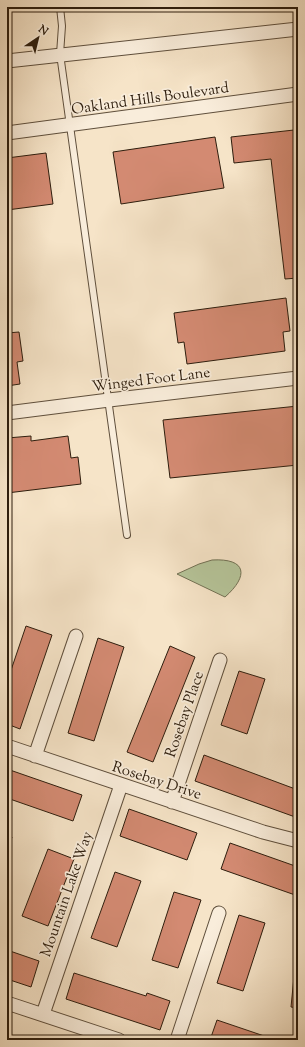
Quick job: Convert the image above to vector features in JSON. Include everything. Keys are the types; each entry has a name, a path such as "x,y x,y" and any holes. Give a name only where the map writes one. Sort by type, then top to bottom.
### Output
{"street":[{"path":"7,61 298,28"},
{"name":"Oakland Hills Boulevard","path":"7,132 70,125 298,94"},
{"name":"Winged Foot Lane","path":"7,414 109,400 298,378"},
{"path":"35,756 76,636"},
{"name":"Rosebay Place","path":"172,802 220,660"},
{"name":"Rosebay Drive","path":"7,746 263,832 298,841"},
{"name":"Mountain Lake Way","path":"43,1014 121,785"},
{"path":"177,1040 219,912"},
{"path":"7,1003 119,1040"}],"lane":[{"path":"60,7 62,26 60,54 127,535"}],"green space":[{"path":"212,560 232,562 238,565 241,570 241,576 238,582 225,597 177,574"}],"building":[{"path":"294,130 298,154 298,278 285,279 271,159 234,163 231,137"},
{"path":"215,137 224,188 121,204 113,152"},
{"path":"46,153 53,204 7,210 7,158"},
{"path":"286,298 290,331 283,332 285,351 187,364 184,342 178,343 174,313"},
{"path":"19,332 23,361 17,362 20,384 7,386 7,333"},
{"path":"298,406 298,465 170,478 163,420"},
{"path":"31,436 31,441 68,436 71,458 78,457 81,484 7,493 7,438"},
{"path":"26,626 52,635 20,729 7,724 7,682"},
{"path":"98,638 124,647 94,741 68,733"},
{"path":"170,646 195,657 153,762 127,752"},
{"path":"239,671 265,679 247,734 221,725"},
{"path":"298,679 298,750 297,750"},
{"path":"204,755 298,790 298,818 195,781"},
{"path":"7,769 82,795 73,821 7,798"},
{"path":"129,809 197,833 187,860 120,836"},
{"path":"7,836 12,837 7,853"},
{"path":"230,843 298,867 298,896 221,869"},
{"path":"48,849 74,859 48,926 22,916"},
{"path":"115,872 141,881 117,947 91,938"},
{"path":"174,892 201,900 178,968 152,960"},
{"path":"239,915 265,923 243,991 217,983"},
{"path":"298,936 298,1008 291,1007"},
{"path":"7,950 39,961 31,987 7,979"},
{"path":"74,973 146,996 147,993 170,1001 160,1030 66,999"},
{"path":"217,1020 276,1040 210,1040"}]}
